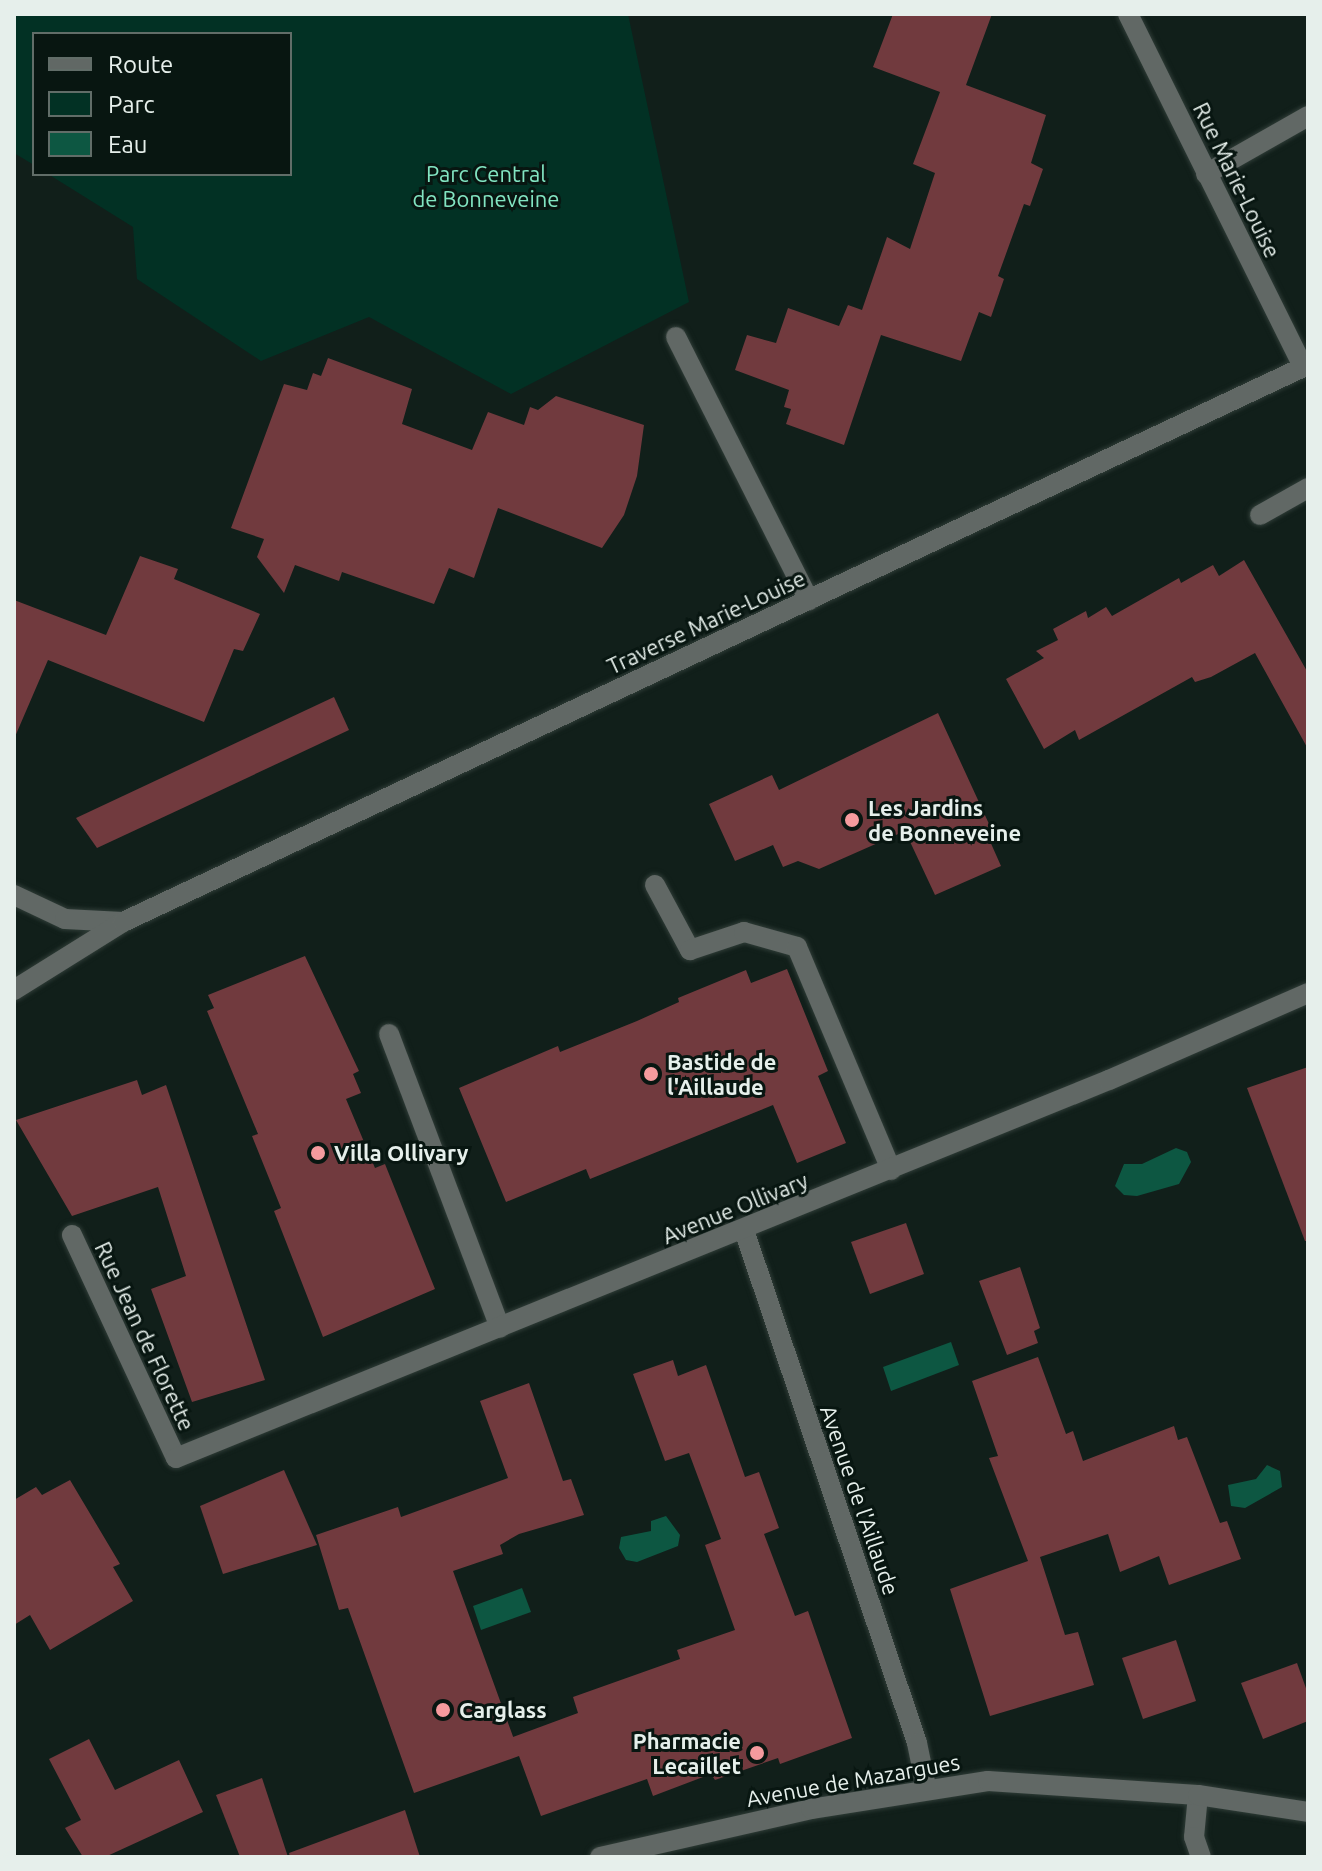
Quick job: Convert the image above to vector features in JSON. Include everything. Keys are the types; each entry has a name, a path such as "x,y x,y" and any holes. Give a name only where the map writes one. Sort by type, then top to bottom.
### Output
{"street":[{"name":"Rue Marie-Louise","path":"1128,14 1206,174 1306,366"},
{"path":"1206,174 1308,116"},
{"path":"676,337 809,600"},
{"name":"Traverse Marie-Louise","path":"14,990 123,922 1306,366"},
{"path":"1260,515 1308,488"},
{"path":"655,885 690,950 744,932 797,947 891,1170"},
{"name":"Traverse Marie-Louise","path":"14,895 65,919 123,922"},
{"name":"Avenue Ollivary","path":"176,1458 891,1170 1308,993"},
{"path":"389,1034 500,1328"},
{"name":"Avenue de l'Aillaude","path":"744,1230 917,1743 926,1787"},
{"name":"Rue Jean de Florette","path":"72,1235 176,1458"},
{"name":"Avenue de Mazargues","path":"600,1857 926,1787 988,1781 1198,1795 1308,1812"},
{"path":"1198,1795 1194,1837 1201,1857"}],"green space":[{"name":"Parc Central de Bonneveine","path":"14,14 628,14 689,302 511,394 369,317 261,361 137,279 133,227 51,176 292,176 292,32 32,32 32,164 14,153"}],"water":[{"path":"1176,1148 1187,1152 1191,1162 1179,1184 1137,1196 1124,1195 1115,1186 1124,1164 1142,1164"},
{"path":"951,1342 959,1365 891,1391 883,1367"},
{"path":"1267,1465 1280,1471 1282,1487 1245,1508 1231,1506 1228,1485 1256,1479"},
{"path":"666,1516 680,1535 678,1546 637,1562 626,1560 619,1548 621,1537 651,1531 651,1521"},
{"path":"522,1588 531,1612 481,1630 473,1606"}],"building":[{"path":"893,14 992,14 966,85 1046,115 1031,163 1043,169 1030,206 1024,204 998,276 1004,279 991,317 979,312 961,361 881,335 844,445 786,424 791,409 784,407 789,390 735,370 747,335 776,343 788,308 839,326 848,305 862,310 887,237 910,249 935,173 913,164 940,92 873,67"},
{"path":"328,358 412,389 402,424 472,450 488,412 524,425 530,407 538,410 556,396 644,425 637,476 624,515 602,548 498,508 474,578 449,568 434,604 342,572 339,581 295,565 284,593 257,557 264,539 231,528 284,384 307,390 313,373 321,376"},
{"path":"140,556 178,569 174,579 260,614 243,651 234,649 204,722 48,660 14,739 14,600 106,635"},
{"path":"1244,560 1308,673 1308,749 1255,653 1211,677 1195,682 1192,677 1079,740 1075,730 1044,749 1006,679 1044,658 1036,651 1058,640 1053,629 1086,611 1088,618 1106,607 1112,616 1179,578 1181,583 1213,565 1219,576"},
{"path":"334,697 349,730 185,807 97,848 76,818"},
{"name":"Les Jardins de Bonneveine","path":"938,713 995,837 989,839 1001,866 935,895 905,831 819,869 798,861 783,867 773,845 735,861 709,804 772,775 779,790"},
{"name":"Villa Ollivary","path":"305,956 359,1071 353,1074 361,1093 346,1099 375,1168 385,1164 435,1289 323,1337 274,1211 281,1208 252,1136 258,1134 207,1011 214,1008 208,995"},
{"name":"Bastide de l'Aillaude","path":"787,969 828,1071 818,1076 846,1143 797,1163 773,1105 590,1179 586,1169 506,1202 459,1088 558,1046 560,1052 637,1021 679,1002 678,998 746,970 751,983"},
{"path":"1308,1067 1308,1241 1305,1241 1247,1088"},
{"path":"137,1080 142,1095 166,1085 265,1380 192,1402 151,1289 186,1276 158,1187 72,1216 16,1120"},
{"path":"906,1223 924,1274 870,1294 851,1242"},
{"path":"1020,1267 1040,1328 1034,1331 1038,1343 1007,1355 979,1281"},
{"path":"1038,1357 1066,1434 1073,1431 1083,1461 1174,1426 1178,1440 1187,1437 1220,1523 1227,1521 1241,1559 1169,1585 1159,1556 1120,1572 1108,1534 1040,1557 1065,1635 1078,1632 1094,1685 990,1716 950,1589 1028,1561 989,1458 998,1456 972,1381"},
{"path":"673,1360 678,1376 706,1365 745,1477 759,1472 779,1528 764,1534 795,1616 808,1611 852,1738 780,1764 778,1758 715,1780 711,1774 653,1796 647,1779 541,1816 519,1756 414,1793 348,1608 339,1610 316,1535 398,1507 401,1517 508,1478 480,1401 529,1383 563,1481 571,1479 584,1515 519,1534 500,1545 503,1554 453,1571 513,1737 578,1713 573,1697 680,1659 677,1650 735,1630 705,1545 721,1539 689,1453 665,1461 633,1374"},
{"path":"284,1470 317,1545 223,1574 200,1506"},
{"path":"70,1480 120,1564 113,1567 133,1601 50,1650 30,1615 14,1625 14,1500 36,1487 42,1495"},
{"path":"1176,1640 1196,1701 1143,1719 1122,1658"},
{"path":"1297,1663 1308,1694 1308,1721 1263,1739 1241,1683"},
{"path":"89,1739 115,1790 179,1760 203,1812 105,1857 83,1857 65,1828 81,1820 49,1759"},
{"path":"262,1778 288,1857 240,1857 216,1795"},
{"path":"405,1810 420,1857 290,1857 289,1853"}],"place":[{"name":"Les Jardins de Bonneveine","path":"852,820"},
{"name":"Bastide de l'Aillaude","path":"651,1074"},
{"name":"Villa Ollivary","path":"318,1153"},
{"name":"Carglass","path":"443,1710"},
{"name":"Pharmacie Lecaillet","path":"757,1753"}]}
